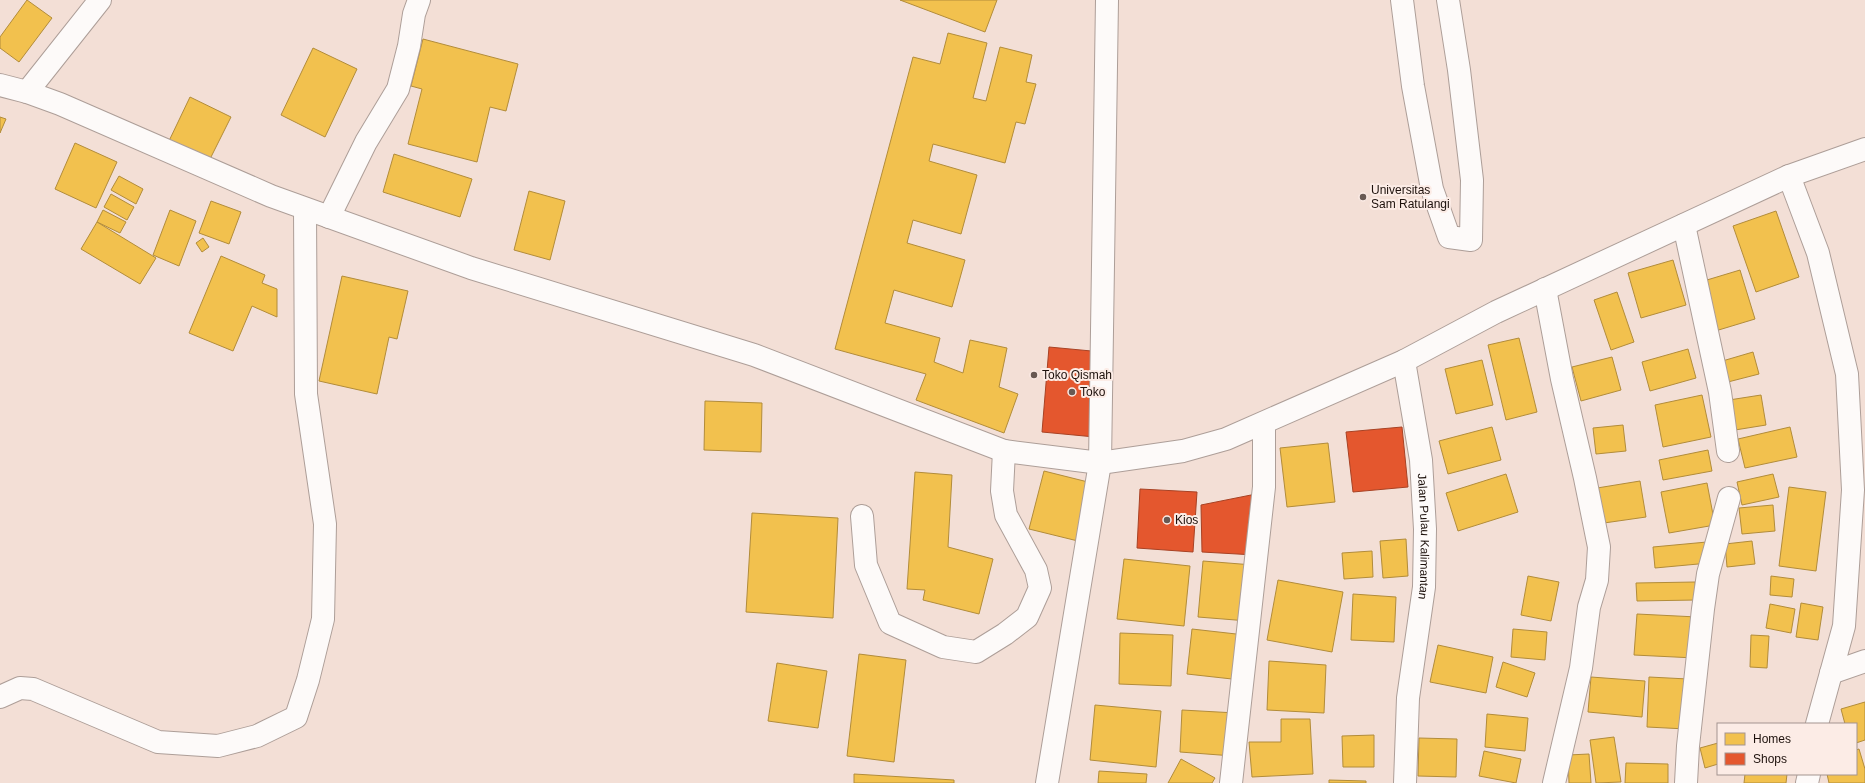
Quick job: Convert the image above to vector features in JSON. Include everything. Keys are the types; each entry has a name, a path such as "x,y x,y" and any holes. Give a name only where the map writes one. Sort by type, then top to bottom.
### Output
{"street":[{"path":"329,218 366,142 398,89 409,46 414,14 419,0"},
{"path":"1047,783 1100,463 1107,0"},
{"path":"1402,0 1413,86 1432,189 1449,236 1471,240 1472,180 1448,0"},
{"path":"27,92 89,4"},
{"path":"0,85 27,92 60,104 271,196 471,268 754,355 1004,451 1100,463 1183,451 1226,439 1404,361 1496,312 1789,176 1865,149"},
{"path":"1789,176 1818,253 1847,374 1853,490 1844,626 1817,723"},
{"path":"0,697 20,688 33,689 158,742 218,746 257,736 296,717 308,680 323,619 325,524 306,394 305,209"},
{"path":"1684,225 1720,392 1728,451"},
{"path":"1545,289 1562,379 1599,547 1597,580 1589,607 1581,668 1554,783"},
{"name":"Jalan Pulau Kalimantan","path":"1404,361 1421,460 1425,529 1424,587 1408,698 1405,783"},
{"path":"1231,783 1264,486 1264,423"},
{"path":"862,516 866,565 890,623 943,647 976,652 1005,634 1027,617 1040,588 1036,570 1006,515 1002,491 1004,451"},
{"path":"1686,783 1689,732 1703,609 1712,560 1729,498"},
{"path":"1831,673 1865,661"}],"building: Homes":[{"path":"27,0 52,18 19,62 0,48 0,37"},
{"path":"900,0 997,0 985,32"},
{"path":"948,33 987,43 973,98 986,101 1000,47 1032,55 1026,82 1036,84 1025,124 1016,122 1005,163 933,144 929,161 977,175 961,234 913,220 907,243 965,260 952,307 894,290 885,323 940,338 934,362 963,373 970,340 1007,348 999,387 1018,394 1004,433 916,400 926,374 835,349 913,57 940,64"},
{"path":"423,39 518,64 506,111 490,107 477,162 408,144 422,89 411,86"},
{"path":"313,48 357,69 325,137 281,115"},
{"path":"190,97 231,117 208,163 168,143"},
{"path":"0,117 6,119 0,133"},
{"path":"75,143 117,162 96,208 55,189"},
{"path":"394,154 472,179 460,217 383,192"},
{"path":"119,176 143,189 136,204 111,190"},
{"path":"529,191 565,201 550,260 514,250"},
{"path":"111,194 134,207 127,220 104,207"},
{"path":"211,201 241,212 229,244 199,233"},
{"path":"103,210 126,222 120,233 97,222"},
{"path":"170,210 196,221 179,266 153,255"},
{"path":"1776,211 1799,277 1756,292 1733,226"},
{"path":"97,222 156,258 140,284 81,249"},
{"path":"203,238 209,247 202,252 196,243"},
{"path":"221,256 265,275 262,283 277,289 277,317 252,306 233,351 189,333"},
{"path":"1673,260 1686,305 1641,318 1628,273"},
{"path":"1740,270 1755,319 1712,332 1697,283"},
{"path":"342,276 408,291 397,339 389,337 377,394 319,381"},
{"path":"1617,292 1634,342 1611,350 1594,300"},
{"path":"1519,338 1537,412 1506,420 1488,345"},
{"path":"1688,349 1696,378 1650,391 1642,362"},
{"path":"1753,352 1759,374 1724,383 1719,362"},
{"path":"1612,357 1621,390 1581,401 1572,367"},
{"path":"1482,360 1493,405 1456,414 1445,369"},
{"path":"1702,395 1711,437 1663,447 1655,405"},
{"path":"1761,395 1766,425 1735,430 1729,400"},
{"path":"705,401 762,403 761,452 704,450"},
{"path":"1623,425 1626,451 1596,454 1593,428"},
{"path":"1492,427 1501,460 1448,474 1439,441"},
{"path":"1790,427 1797,457 1745,468 1738,439"},
{"path":"1328,443 1335,502 1287,507 1280,448"},
{"path":"1708,450 1712,471 1663,480 1659,460"},
{"path":"1044,471 1096,484 1082,542 1029,529"},
{"path":"915,472 952,475 948,547 993,559 979,614 923,600 925,590 907,589"},
{"path":"1506,474 1518,512 1458,531 1446,493"},
{"path":"1773,474 1779,497 1742,505 1737,482"},
{"path":"1640,481 1646,517 1597,524 1591,489"},
{"path":"1707,483 1715,525 1669,533 1661,492"},
{"path":"1789,487 1826,492 1816,571 1779,566"},
{"path":"1773,505 1775,531 1742,534 1739,508"},
{"path":"752,513 838,518 833,618 746,612"},
{"path":"1406,539 1408,576 1383,578 1380,541"},
{"path":"1752,541 1755,564 1727,567 1725,544"},
{"path":"1707,542 1709,563 1655,568 1653,547"},
{"path":"1372,551 1373,577 1344,579 1342,553"},
{"path":"1124,559 1190,566 1184,626 1117,619"},
{"path":"1203,561 1253,565 1248,621 1198,617"},
{"path":"1528,576 1559,582 1551,621 1521,615"},
{"path":"1771,576 1794,579 1792,597 1770,595"},
{"path":"1278,580 1343,592 1332,652 1267,640"},
{"path":"1695,582 1696,600 1637,601 1636,583"},
{"path":"1353,594 1396,597 1394,642 1351,640"},
{"path":"1801,603 1823,607 1818,640 1796,637"},
{"path":"1770,604 1795,609 1791,633 1766,628"},
{"path":"1637,614 1697,617 1695,658 1634,655"},
{"path":"1192,629 1245,635 1241,680 1187,674"},
{"path":"1513,629 1547,632 1545,660 1511,657"},
{"path":"1120,633 1173,635 1171,686 1119,684"},
{"path":"1751,635 1769,636 1767,668 1750,667"},
{"path":"1438,645 1493,657 1486,693 1430,682"},
{"path":"859,654 906,660 894,762 847,756"},
{"path":"1269,661 1326,665 1324,713 1267,710"},
{"path":"1503,662 1535,673 1527,697 1496,687"},
{"path":"777,663 827,671 818,728 768,721"},
{"path":"1591,677 1645,681 1642,717 1588,712"},
{"path":"1649,677 1688,679 1686,729 1647,727"},
{"path":"1865,702 1865,740 1857,743 1857,723 1845,723 1841,709"},
{"path":"1095,705 1161,711 1156,767 1090,760"},
{"path":"1182,710 1236,713 1233,756 1180,752"},
{"path":"1487,714 1528,718 1525,751 1485,747"},
{"path":"1281,719 1310,719 1313,774 1252,777 1249,742 1281,742"},
{"path":"1374,735 1374,767 1343,767 1342,736"},
{"path":"1614,737 1621,782 1596,783 1590,740"},
{"path":"1419,738 1457,739 1456,777 1418,776"},
{"path":"1717,743 1717,764 1705,768 1700,748"},
{"path":"1859,749 1865,769 1865,783 1829,783 1827,775 1857,775 1857,750"},
{"path":"1484,751 1521,759 1516,783 1479,776"},
{"path":"1589,754 1591,783 1569,783 1568,755"},
{"path":"1181,759 1215,778 1212,783 1168,783"},
{"path":"1626,763 1668,764 1668,783 1625,783"},
{"path":"1099,771 1147,774 1146,783 1098,783"},
{"path":"854,774 954,780 954,783 854,783"},
{"path":"1745,775 1787,775 1786,783 1744,783"},
{"path":"1329,780 1366,781 1366,783 1329,783"}],"building: Shops":[{"name":"Toko","path":"1049,347 1102,352 1095,437 1042,432"},
{"path":"1402,427 1408,487 1353,492 1346,432"},
{"name":"Kios","path":"1140,489 1197,492 1193,552 1137,548"},
{"name":"Kios","path":"1256,494 1255,555 1202,552 1201,505"}],"place":[{"name":"Universitas Sam Ratulangi","path":"1363,197"},
{"name":"Toko Qismah","path":"1034,375"},
{"name":"Toko","path":"1072,392"},
{"name":"Kios","path":"1167,520"}]}
